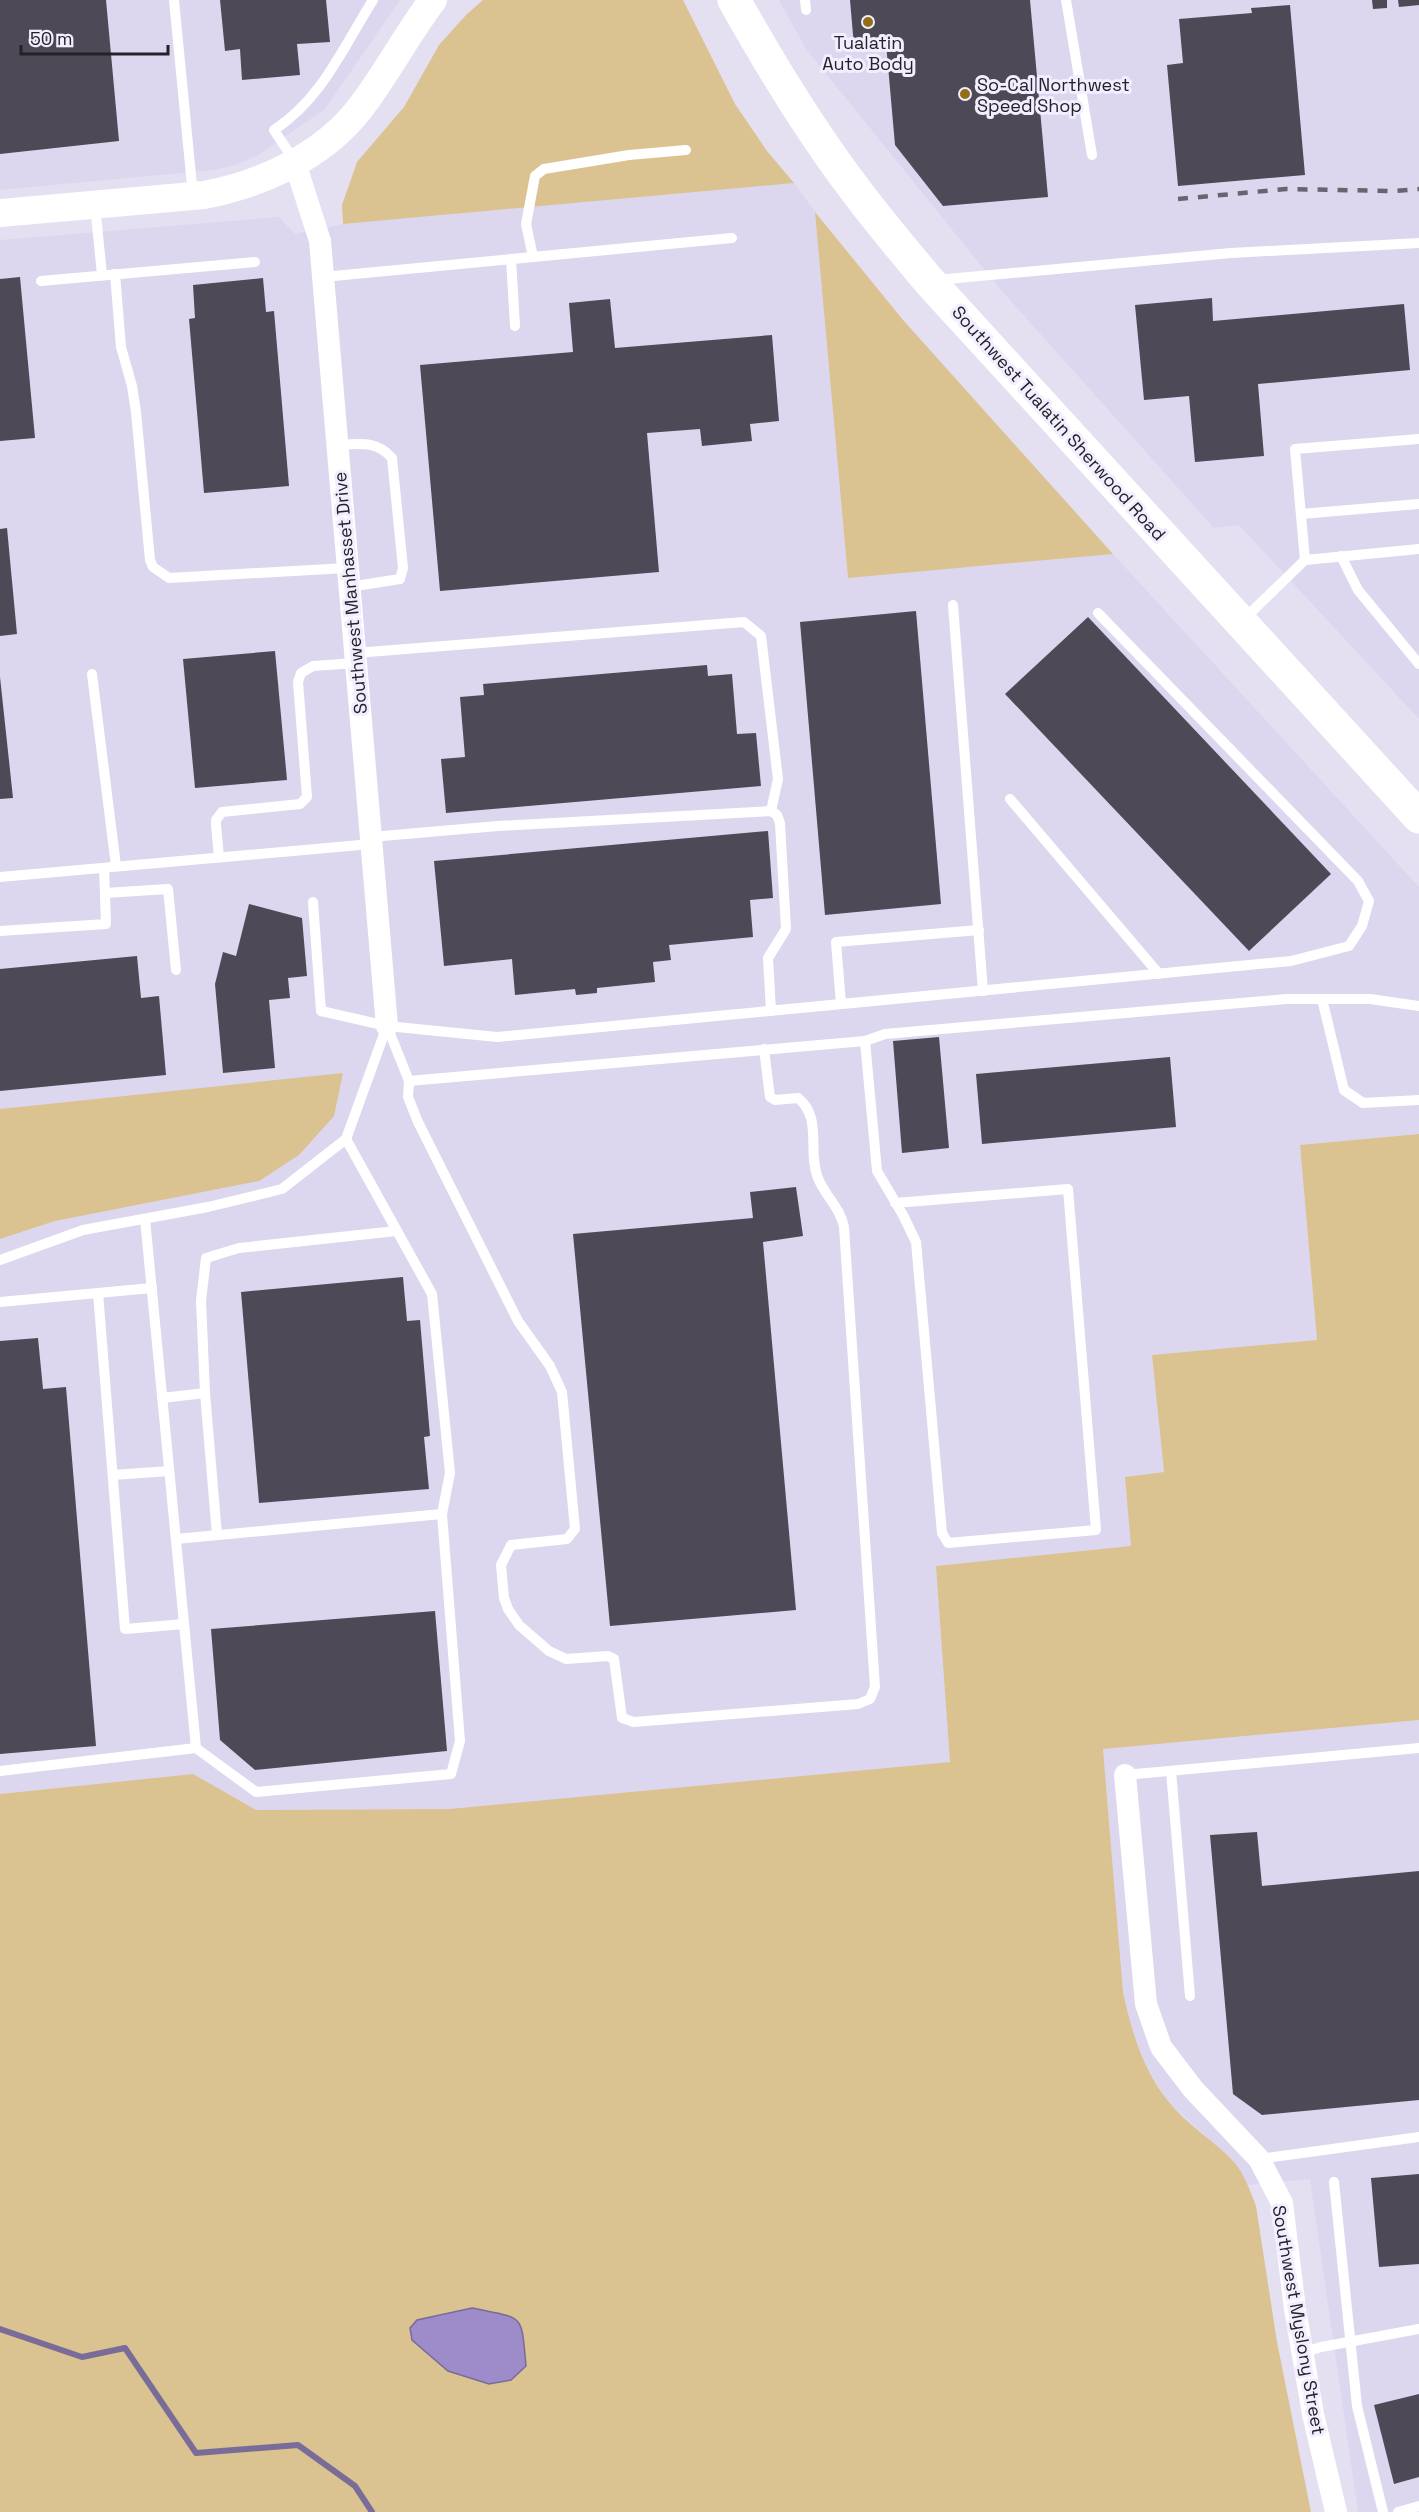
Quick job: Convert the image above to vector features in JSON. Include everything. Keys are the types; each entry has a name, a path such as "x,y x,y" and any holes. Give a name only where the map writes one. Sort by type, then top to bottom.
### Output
{"highway":[{"name":"Southwest Tualatin Sherwood Road","path":"734,0 776,73 828,152 857,192 929,281 1419,817"}],"street":[{"path":"0,213 193,196 232,190 295,163 325,142 360,109 433,0"},
{"name":"Southwest Manhasset Drive","path":"295,163 320,241 387,1026"},
{"name":"Southwest Myslony Street","path":"1125,1775 1146,2004 1161,2047 1193,2089 1259,2159 1282,2203 1302,2353 1313,2414 1336,2512"}],"lane":[{"path":"174,0 193,196"},
{"path":"295,163 274,129 291,119 329,76 373,0"},
{"path":"1066,0 1092,154"},
{"path":"533,257 526,224 534,176 544,169 597,160 686,150"},
{"path":"95,205 102,275"},
{"path":"323,277 732,238"},
{"path":"929,281 1231,254 1419,243"},
{"path":"511,259 516,326"},
{"path":"40,281 255,261"},
{"path":"115,274 121,347 132,386 150,560 153,567 169,578 305,571 392,582 400,579 403,568 392,458 380,447 370,443 337,445"},
{"path":"1305,560 1295,449 1419,439"},
{"path":"1301,514 1419,504"},
{"path":"1241,622 1305,560 1419,549"},
{"path":"1341,556 1358,590 1419,664"},
{"path":"953,605 983,991"},
{"path":"313,902 321,1011 387,1026 497,1037 1291,961 1349,946 1362,926 1368,901 1358,881 1098,613"},
{"path":"219,857 216,820 222,812 300,804 305,801 307,796 298,682 301,674 313,666 355,658 744,622 761,636 778,779 771,811"},
{"path":"92,674 116,866"},
{"path":"1010,799 1159,974"},
{"path":"0,877 219,857 498,826 771,811 777,815 780,823 786,929 768,958 771,1011"},
{"path":"0,931 106,924 104,868"},
{"path":"105,893 168,889 176,970"},
{"path":"841,1004 836,942 979,930"},
{"path":"409,1081 865,1041 885,1034 1286,999 1370,999 1419,1006"},
{"path":"1322,999 1344,1090 1363,1103 1419,1100"},
{"path":"387,1026 409,1081 408,1097 418,1122 518,1321 550,1366 562,1392 575,1529 567,1539 512,1545 501,1565 504,1598 514,1619 549,1651 566,1659 608,1656 614,1659 622,1718 634,1722 858,1704 870,1699 875,1687 844,1227 836,1205 817,1177 811,1113 798,1098 775,1100 770,1098 764,1049"},
{"path":"0,1260 83,1230 208,1207 282,1189 345,1139 387,1026"},
{"path":"865,1041 877,1171 916,1242 942,1533 948,1542 1096,1530 1068,1189 895,1203"},
{"path":"0,1771 196,1748 256,1792 451,1774 460,1741 442,1514 450,1473 432,1294 345,1139"},
{"path":"145,1219 196,1748"},
{"path":"217,1535 205,1393 201,1301 206,1258 239,1248 396,1231"},
{"path":"0,1302 152,1288"},
{"path":"98,1293 125,1629 184,1624"},
{"path":"162,1398 205,1393"},
{"path":"112,1475 169,1471"},
{"path":"176,1539 442,1514"},
{"path":"1125,1775 1419,1748"},
{"path":"1171,1771 1190,1996"},
{"path":"1259,2159 1419,2137"},
{"path":"1334,2182 1357,2406 1383,2512"},
{"path":"1302,2353 1419,2329"},
{"path":"1398,2512 1419,2506"}],"shaded area":[{"path":"0,0 400,0 325,109 257,156 236,165 213,170 0,190"},
{"path":"483,0 683,0 735,104 767,151 794,183 343,224 342,205 357,162 404,107 439,45"},
{"path":"779,0 1419,0 1419,719 1239,525 1214,528 1001,290 806,49"},
{"path":"794,183 815,212 848,578 1113,554 1419,887 1419,1134 1300,1145 1317,1340 1152,1355 1164,1472 1125,1477 1132,1546 936,1566 950,1762 449,1809 256,1810 192,1774 0,1794 0,1239 55,1221 343,1074 0,1109 0,240 279,217 295,234 343,224"},
{"path":"815,212 903,320 1113,554 848,578"},
{"path":"343,1073 334,1116 299,1155 259,1181 55,1221 0,1239 0,1109"},
{"path":"1419,1134 1419,1720 1103,1749 1123,1992 1130,2021 1139,2049 1159,2089 1183,2117 1233,2161 1244,2176 1256,2206 1277,2342 1311,2512 0,2512 0,1794 193,1774 256,1810 449,1809 950,1762 936,1566 1131,1546 1125,1477 1164,1472 1152,1355 1317,1340 1300,1145"},
{"path":"1419,1720 1419,2512 1358,2512 1310,2179 1248,2185 1234,2162 1168,2102 1146,2066 1130,2025 1123,1992 1103,1749"},
{"path":"472,2308 511,2317 521,2327 526,2366 511,2380 489,2384 448,2371 412,2340 410,2328 417,2320"}],"building":[{"path":"0,0 106,0 119,141 0,154"},
{"path":"220,0 326,0 330,42 297,44 300,75 242,80 240,49 225,51"},
{"name":"So-Cal Northwest Speed Shop","path":"850,0 1030,0 1048,197 943,206 895,145 886,43 854,46"},
{"path":"1372,0 1387,0 1387,8 1373,9"},
{"path":"1398,0 1419,0 1419,5 1399,7"},
{"path":"1290,5 1305,175 1178,186 1167,65 1183,63 1179,19 1252,13 1251,8"},
{"path":"20,277 35,438 0,441 0,279"},
{"path":"263,278 266,312 274,311 289,486 204,493 189,319 195,318 193,285"},
{"path":"1212,298 1213,321 1404,304 1410,370 1258,384 1264,456 1195,462 1189,396 1144,400 1135,305"},
{"path":"610,299 615,348 772,335 779,421 750,424 752,441 702,446 700,429 647,433 659,572 440,591 420,365 573,352 569,303"},
{"path":"7,528 17,634 0,636 0,529"},
{"path":"916,611 941,904 825,915 800,622"},
{"path":"1088,617 1331,874 1249,951 1005,694"},
{"path":"275,651 287,780 195,788 183,659"},
{"path":"707,665 708,676 732,674 737,734 756,733 761,786 446,813 441,759 465,757 460,697 484,695 483,684"},
{"path":"0,677 13,798 0,799"},
{"path":"768,831 773,898 750,900 753,937 669,945 671,960 653,962 655,982 597,988 597,993 576,995 575,989 515,995 512,959 444,966 434,861"},
{"path":"249,904 302,918 307,976 288,978 290,998 269,1000 275,1068 223,1073 215,984 223,952 236,956"},
{"path":"137,956 141,998 159,996 166,1075 0,1091 0,969"},
{"path":"939,1037 949,1148 902,1153 893,1041"},
{"path":"1170,1057 1176,1127 982,1144 976,1074"},
{"path":"796,1187 803,1236 763,1242 796,1610 610,1626 573,1234 753,1218 750,1192"},
{"path":"403,1277 407,1321 420,1320 430,1436 424,1437 429,1489 259,1503 241,1292"},
{"path":"38,1338 43,1389 66,1387 96,1746 0,1754 0,1341"},
{"path":"435,1611 447,1751 255,1770 220,1740 211,1629"},
{"path":"1257,1832 1262,1886 1419,1871 1419,2100 1262,2115 1233,2094 1210,1835"},
{"path":"1419,2174 1419,2264 1379,2267 1371,2178"},
{"path":"1419,2394 1419,2477 1394,2484 1374,2405"}],"waterway":[{"path":"0,2329 82,2357 125,2348 196,2453 298,2445 355,2486 372,2512"}],"railway":[{"path":"1178,199 1286,189 1394,191 1419,189"}],"place":[{"name":"Tualatin Auto Body","path":"868,22"},
{"name":"So-Cal Northwest Speed Shop","path":"965,94"}]}
